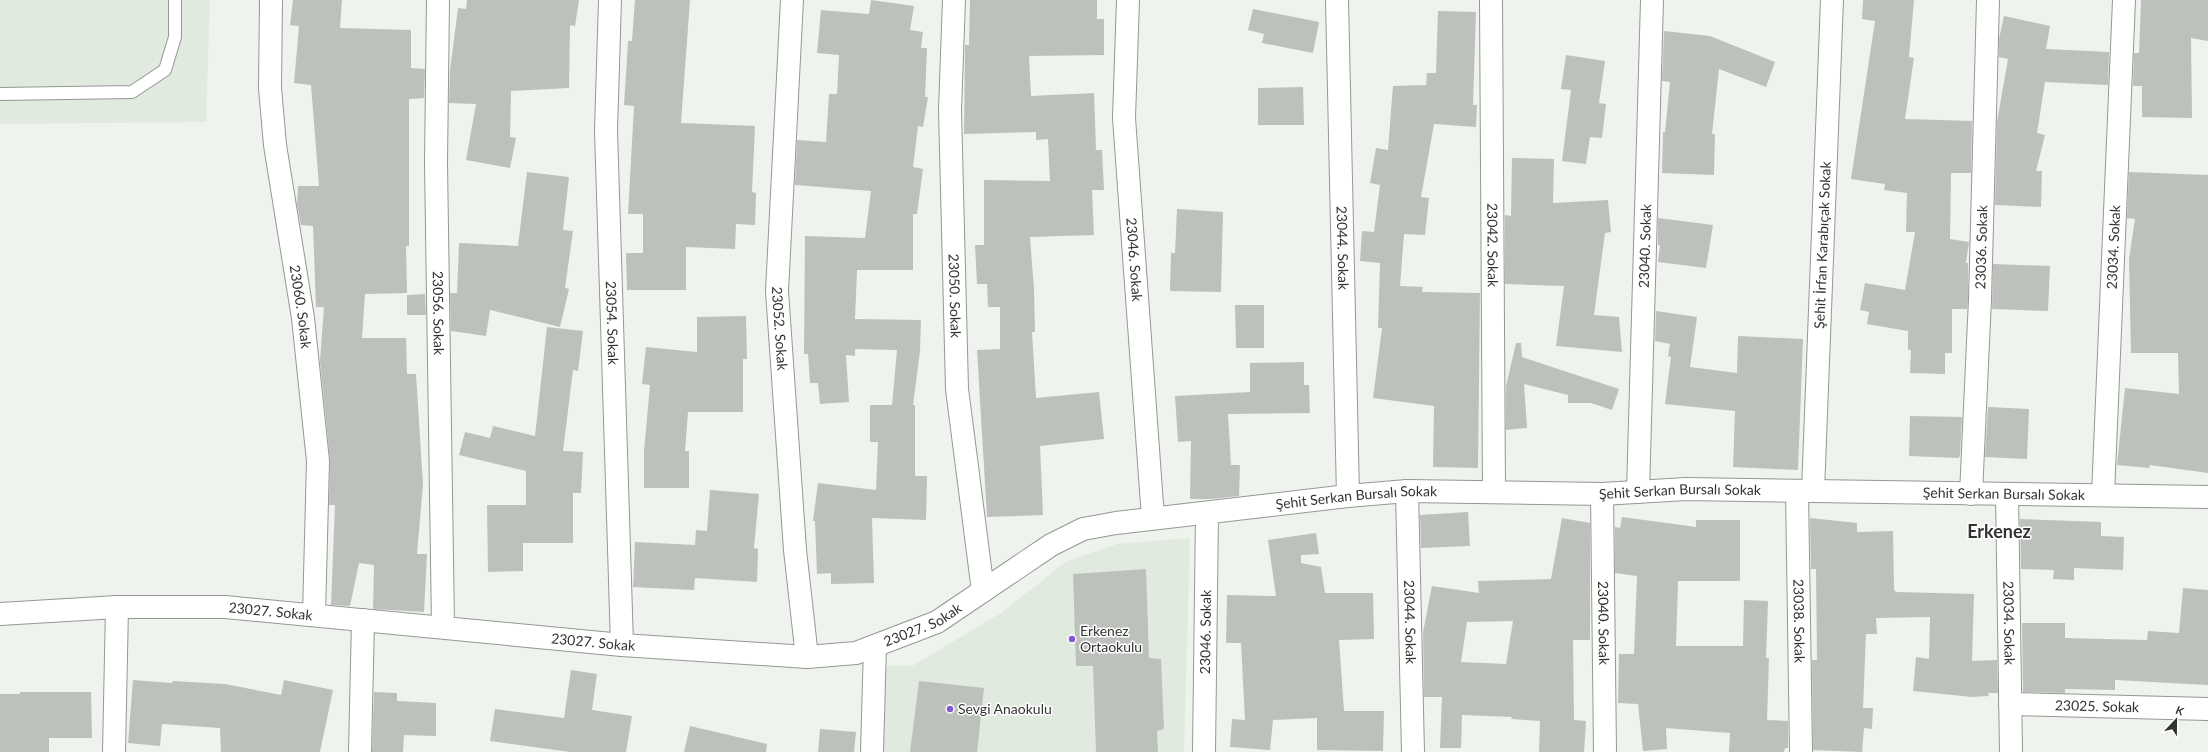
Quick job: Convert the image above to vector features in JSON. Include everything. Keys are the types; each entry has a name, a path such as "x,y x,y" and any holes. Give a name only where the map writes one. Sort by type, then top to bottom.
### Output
{"street":[{"name":"23060. Sokak","path":"271,0 270,88 275,145 303,318 318,460 314,615"},
{"name":"23056. Sokak","path":"438,0 436,164 444,626"},
{"name":"23054. Sokak","path":"610,0 606,130 622,645"},
{"name":"23052. Sokak","path":"792,0 777,291 795,550 807,657"},
{"name":"23050. Sokak","path":"954,0 950,110 957,389 983,591"},
{"name":"23046. Sokak","path":"1128,0 1124,118 1153,518"},
{"name":"23044. Sokak","path":"1336,0 1348,496"},
{"name":"23042. Sokak","path":"1491,0 1494,491"},
{"name":"23040. Sokak","path":"1638,492 1652,0"},
{"name":"Şehit İrfan Karabıçak Sokak","path":"1805,491 1832,0"},
{"name":"23036. Sokak","path":"1970,494 1980,299 1988,0"},
{"name":"23034. Sokak","path":"2103,495 2124,0"},
{"name":"Şehit Serkan Bursalı Sokak","path":"1153,518 1348,496 1407,491 1494,491 1602,494 1686,489 2208,497"},
{"name":"23044. Sokak","path":"1407,491 1413,752"},
{"name":"23038. Sokak","path":"1801,752 1805,491"},
{"name":"23040. Sokak","path":"1602,494 1605,752"},
{"name":"23034. Sokak","path":"2007,494 2011,752"},
{"name":"23046. Sokak","path":"1204,752 1207,513"},
{"name":"23027. Sokak","path":"0,614 118,607 225,607 444,626 622,645 807,657 856,653 937,622 1051,545 1083,529 1153,518"},
{"path":"114,752 118,607"},
{"path":"360,752 363,620"},
{"path":"872,752 875,646"},
{"name":"23025. Sokak","path":"2010,704 2208,709"}],"lane":[{"path":"0,94 132,92 165,70 175,37 175,0"}],"shaded area":[{"path":"0,0 210,0 206,122 0,124"},
{"name":"Erkenez Ortaokulu","path":"1190,538 1184,752 883,752 885,666 912,666 1001,613 1067,561 1117,544"}],"building":[{"path":"293,0 342,0 340,28 411,30 411,68 425,69 424,98 409,99 409,246 406,246 407,293 365,294 362,338 406,338 407,374 416,374 423,485 417,554 427,554 424,612 373,609 374,565 359,563 350,606 331,605 335,505 329,505 330,460 320,361 324,307 316,307 313,226 301,225 297,204 298,186 319,186 311,85 294,83 299,26 290,25"},
{"path":"467,0 579,0 575,26 570,25 569,88 511,91 510,137 516,138 510,168 466,160 476,104 449,103 450,70 458,8 466,9"},
{"path":"635,0 690,0 681,123 755,126 752,192 756,193 755,225 736,224 735,249 686,247 686,290 627,290 626,253 643,253 643,214 628,214 634,106 624,105 628,41 632,41"},
{"path":"871,0 914,6 910,30 923,32 921,48 927,48 925,97 928,97 923,127 918,126 913,167 923,169 917,214 913,214 913,270 857,270 855,319 921,320 920,351 913,405 915,405 915,476 927,476 926,520 872,518 874,583 831,584 831,573 817,574 815,521 813,521 818,483 876,490 878,442 870,442 870,405 892,405 897,350 855,349 855,356 846,355 849,402 820,404 818,383 810,383 808,354 804,354 805,236 865,238 871,191 795,185 797,140 826,142 829,94 837,94 839,55 817,53 821,10 869,14"},
{"path":"970,0 1097,0 1097,19 1104,19 1104,55 1029,56 1031,96 1094,93 1096,150 1102,150 1104,190 1092,190 1094,235 1030,237 1034,289 1035,332 1032,332 1036,398 1099,392 1104,439 1040,446 1043,515 987,517 977,350 1000,349 1000,307 988,307 987,284 977,284 975,245 984,245 984,180 1050,181 1048,139 1036,140 1036,132 964,134 965,45 969,45"},
{"path":"1863,0 1914,0 1909,57 1914,58 1905,119 1972,121 1971,173 1951,173 1950,239 1969,242 1966,263 1968,263 1968,299 1967,309 1952,309 1952,353 1945,353 1945,374 1910,373 1911,350 1908,350 1908,331 1867,324 1869,312 1860,310 1865,283 1905,290 1915,232 1906,232 1907,193 1884,190 1885,184 1851,179 1875,21 1862,19"},
{"path":"2141,0 2208,0 2208,41 2191,38 2192,118 2142,117 2142,86 2133,86 2134,53 2139,53"},
{"path":"1253,9 1319,22 1313,53 1262,43 1264,34 1248,30"},
{"path":"1438,11 1476,12 1473,105 1477,105 1476,127 1434,124 1421,197 1429,198 1425,235 1404,234 1400,286 1423,287 1422,292 1480,293 1478,468 1433,467 1434,406 1373,398 1382,328 1378,328 1380,263 1360,261 1362,231 1374,232 1380,185 1370,183 1376,148 1388,150 1393,86 1426,85 1427,73 1436,73"},
{"path":"2004,16 2050,26 2046,49 2109,52 2108,85 2045,82 2037,133 2045,135 2036,171 2042,171 2041,207 1995,205 1997,122 2008,59 1999,57 1999,39"},
{"path":"1664,31 1710,36 1775,62 1766,87 1719,69 1712,134 1715,134 1714,175 1662,173 1663,132 1665,132 1670,82 1662,81"},
{"path":"1566,55 1605,61 1599,103 1606,104 1602,138 1590,137 1586,164 1562,161 1571,90 1561,89"},
{"path":"1303,87 1304,125 1258,125 1258,88"},
{"path":"1512,158 1554,159 1553,203 1608,200 1611,232 1605,233 1594,315 1619,317 1622,352 1556,346 1564,286 1505,284 1505,215 1511,216"},
{"path":"527,172 569,177 563,230 573,231 565,288 569,289 560,327 490,310 486,336 451,331 450,293 457,293 459,243 518,246"},
{"path":"2129,172 2208,175 2208,473 2150,465 2149,468 2117,465 2125,388 2179,394 2178,353 2131,353 2129,259 2135,219 2127,218"},
{"path":"1177,209 1223,212 1221,292 1170,291 1171,253 1175,253"},
{"path":"1658,218 1713,225 1706,268 1658,262 1660,245 1658,245"},
{"path":"1993,264 2050,266 2048,311 1992,309"},
{"path":"425,294 426,315 407,315 407,295"},
{"path":"1235,305 1264,305 1264,348 1236,348"},
{"path":"1656,311 1697,317 1690,367 1737,373 1738,336 1803,339 1798,470 1733,467 1735,411 1665,404 1671,357 1668,356 1670,344 1655,341"},
{"path":"746,316 747,359 743,359 743,412 688,412 685,451 689,451 689,488 644,488 644,451 650,385 642,384 646,347 697,352 697,317"},
{"path":"547,327 583,331 578,371 573,370 563,451 583,452 581,493 573,493 573,543 523,543 523,571 488,572 487,505 526,505 526,471 459,455 465,432 490,438 493,426 535,436"},
{"path":"1516,343 1521,343 1522,357 1619,389 1612,410 1591,403 1568,403 1568,395 1524,384 1527,428 1506,430 1506,386"},
{"path":"1304,362 1304,385 1309,385 1310,413 1228,414 1231,465 1240,465 1239,496 1211,499 1190,499 1191,441 1178,442 1175,396 1250,392 1250,363"},
{"path":"1988,407 2029,409 2027,459 1985,457"},
{"path":"1910,416 1962,417 1960,456 1958,458 1909,456"},
{"path":"710,490 759,494 754,548 758,549 757,582 695,578 694,590 633,587 635,542 695,545 696,530 707,531"},
{"path":"1468,512 1470,546 1421,548 1420,515"},
{"path":"1622,517 1696,527 1696,520 1740,520 1740,581 1678,581 1676,646 1743,646 1744,600 1768,601 1766,658 1769,658 1767,720 1788,721 1788,748 1785,748 1784,752 1729,752 1730,733 1666,728 1667,749 1643,751 1638,704 1618,703 1619,654 1634,654 1637,576 1615,573 1615,527 1620,528"},
{"path":"1562,518 1590,523 1590,640 1573,640 1574,720 1586,721 1584,752 1539,752 1540,721 1511,719 1512,717 1462,715 1461,748 1440,748 1442,697 1424,697 1423,632 1432,586 1479,593 1478,581 1551,579","holes":["1513,621 1506,664 1461,662 1467,622"]},
{"path":"1810,518 1857,523 1857,532 1893,531 1894,590 1896,592 1974,594 1972,661 1997,660 1998,693 1988,693 1989,696 1972,697 1913,691 1916,657 1929,659 1930,617 1876,618 1877,634 1866,634 1863,708 1873,708 1872,729 1864,728 1862,752 1813,750 1812,660 1817,660 1816,569 1811,569"},
{"path":"2020,519 2101,522 2101,536 2124,537 2123,570 2074,568 2074,580 2053,579 2054,570 2021,569"},
{"path":"1316,533 1319,554 1301,555 1301,563 1321,567 1325,593 1373,593 1374,639 1339,640 1344,711 1384,711 1383,751 1317,750 1317,718 1273,720 1270,750 1230,747 1232,719 1245,720 1241,643 1226,643 1227,595 1276,596 1268,540"},
{"path":"1146,569 1149,658 1161,659 1164,729 1157,731 1158,752 1096,752 1093,666 1076,666 1073,574"},
{"path":"2183,588 2208,590 2208,685 2115,680 2115,690 2065,689 2065,693 2023,692 2022,623 2065,623 2065,638 2147,640 2148,631 2179,633"},
{"path":"571,670 597,674 592,710 632,716 626,752 570,752 490,741 495,709 564,718"},
{"path":"133,680 172,683 173,681 225,684 281,695 284,680 333,690 320,752 221,752 220,728 162,724 160,746 128,743"},
{"path":"919,681 984,688 977,752 910,752"},
{"path":"20,692 91,692 92,738 49,738 49,752 0,752 0,694 20,694"},
{"path":"374,692 397,693 397,701 436,703 436,736 404,735 403,752 372,752"},
{"path":"690,726 767,744 766,752 684,752"},
{"path":"820,729 856,732 854,752 818,752"}],"place":[{"name":"Erkenez Ortaokulu","path":"1072,639"},
{"name":"Sevgi Anaokulu","path":"950,709"}],"district":[{"name":"Erkenez","path":"1999,532"}]}
